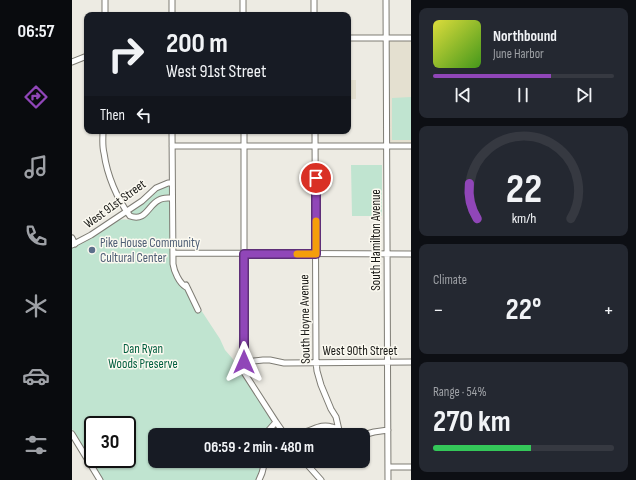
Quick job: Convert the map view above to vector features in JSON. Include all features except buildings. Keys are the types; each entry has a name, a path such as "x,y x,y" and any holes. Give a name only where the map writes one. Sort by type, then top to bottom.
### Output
{"street":[{"path":"104,12 105,0"},
{"path":"172,0 172,12"},
{"path":"243,0 243,12"},
{"path":"314,0 314,12"},
{"name":"South Hamilton Avenue","path":"386,0 388,480"},
{"path":"351,38 411,38"},
{"path":"72,62 84,57"},
{"path":"103,134 104,154 108,171 115,190 130,216 135,218 141,216 160,199 172,198"},
{"path":"172,134 173,264 178,276 185,284 198,310"},
{"path":"244,134 244,362"},
{"name":"South Hoyne Avenue","path":"315,134 316,362 321,385 336,417 339,428"},
{"path":"172,146 411,146"},
{"name":"West 91st Street","path":"74,245 142,201 156,188 172,183"},
{"path":"72,238 74,245"},
{"path":"172,253 411,254"},
{"name":"West 90th Street","path":"276,422 238,363 270,360 284,363 411,362"},
{"path":"271,428 276,422 280,428"},
{"path":"314,428 323,426 332,426 336,428"},
{"path":"370,433 388,430"},
{"path":"72,434 100,480"},
{"path":"388,467 411,467"},
{"path":"259,480 263,468"},
{"path":"309,468 316,478 321,480"}],"shaded area":[{"path":"389,41 411,41 411,143 389,143"},
{"path":"351,80 356,80 356,99 351,99"}],"green space":[{"path":"411,97 411,140 392,140 392,98"},
{"path":"351,165 382,165 382,216 352,216"},
{"path":"169,185 169,196 137,216 132,214 132,210 144,202 153,193"},
{"name":"Dan Ryan Woods Preserve","path":"168,200 170,203 171,263 196,311 201,310 220,339 225,350 232,358 272,420 268,428 148,428 148,468 261,468 257,480 103,480 96,468 136,468 136,416 84,416 84,449 72,429 72,248 94,237 117,221 141,219 150,213 159,203"}],"slow traffic":[{"path":"297,254 316,254 316,221"}],"place":[{"name":"Pike House Community Cultural Center","path":"92,250"}],"route":[{"path":"244,362 244,254 316,254 316,178"}]}
